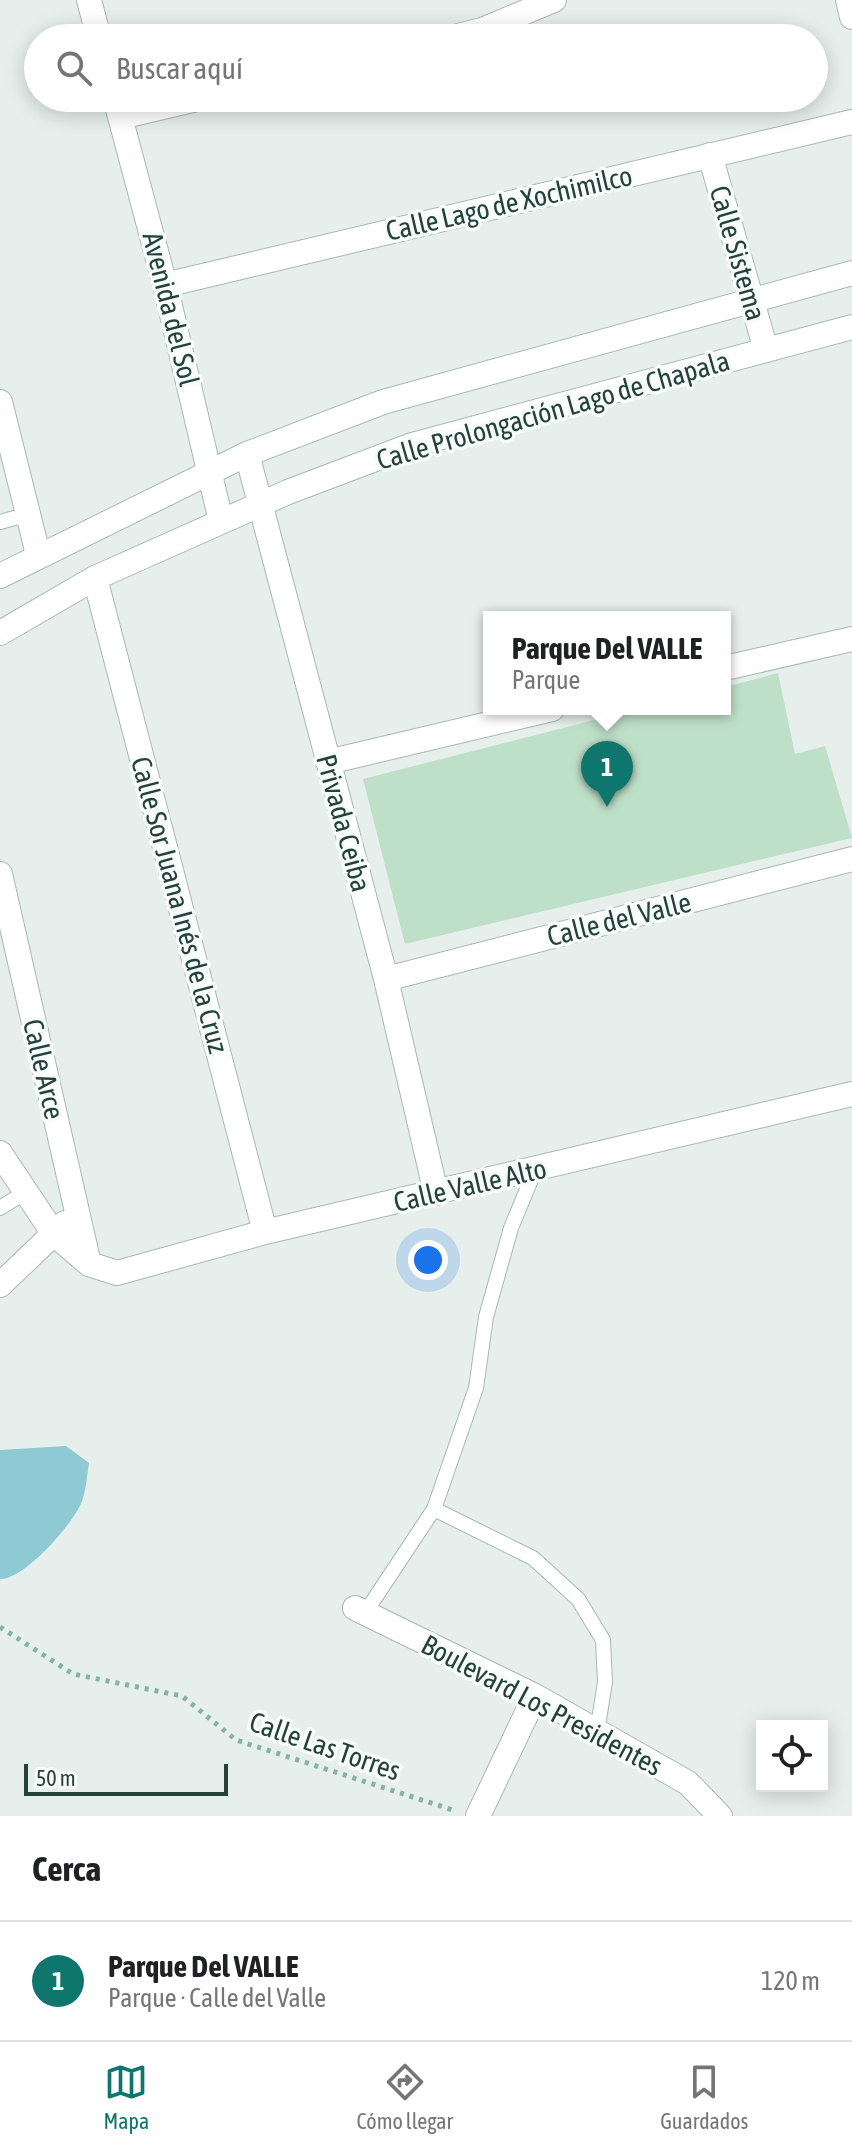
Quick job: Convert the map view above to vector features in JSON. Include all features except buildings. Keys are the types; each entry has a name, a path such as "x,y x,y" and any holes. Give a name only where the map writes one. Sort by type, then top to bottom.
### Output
{"street":[{"path":"89,0 95,24"},
{"path":"496,24 554,0"},
{"path":"848,0 852,17"},
{"name":"Avenida del Sol","path":"118,112 165,285 221,521"},
{"name":"Calle Lago de Xochimilco","path":"165,285 852,122"},
{"name":"Calle Sistema","path":"710,155 766,350"},
{"name":"Calle Prolongación Lago de Chapala","path":"0,576 38,554 211,470 383,402 852,273"},
{"name":"Calle Prolongación Lago de Chapala","path":"0,633 95,578 260,504 412,445 852,327"},
{"path":"0,402 38,554"},
{"name":"Privada Ceiba","path":"247,454 386,979 436,1193"},
{"name":"Calle Sor Juana Inés de la Cruz","path":"95,578 265,1232"},
{"path":"731,667 852,639"},
{"path":"328,762 527,715"},
{"name":"Calle del Valle","path":"386,979 852,859"},
{"name":"Calle Arce","path":"0,874 89,1264"},
{"name":"Calle Valle Alto","path":"89,1264 117,1273 265,1232 852,1094"},
{"path":"0,1153 54,1234 89,1264"},
{"path":"0,1285 77,1212"},
{"name":"Boulevard Los Presidentes","path":"360,1610 535,1696 688,1783 720,1816"},
{"path":"468,1814 535,1696"}],"lane":[{"path":"0,522 29,514"},
{"path":"360,1610 434,1509 476,1388 486,1317 511,1228 535,1170"},
{"path":"0,1208 24,1193"},
{"path":"434,1509 533,1558 578,1599 603,1640 605,1682 597,1732"}],"path":[{"name":"Calle Las Torres","path":"0,1627 73,1674 182,1696 236,1740 468,1814"}],"green space":[{"path":"778,673 795,754 825,746 852,838 405,944 363,779 614,715 731,715 731,685"}],"water":[{"path":"66,1446 89,1463 82,1501 69,1523 47,1549 22,1570 0,1579 0,1450"}],"place":[{"name":"Parque Del VALLE","path":"607,807"}]}
